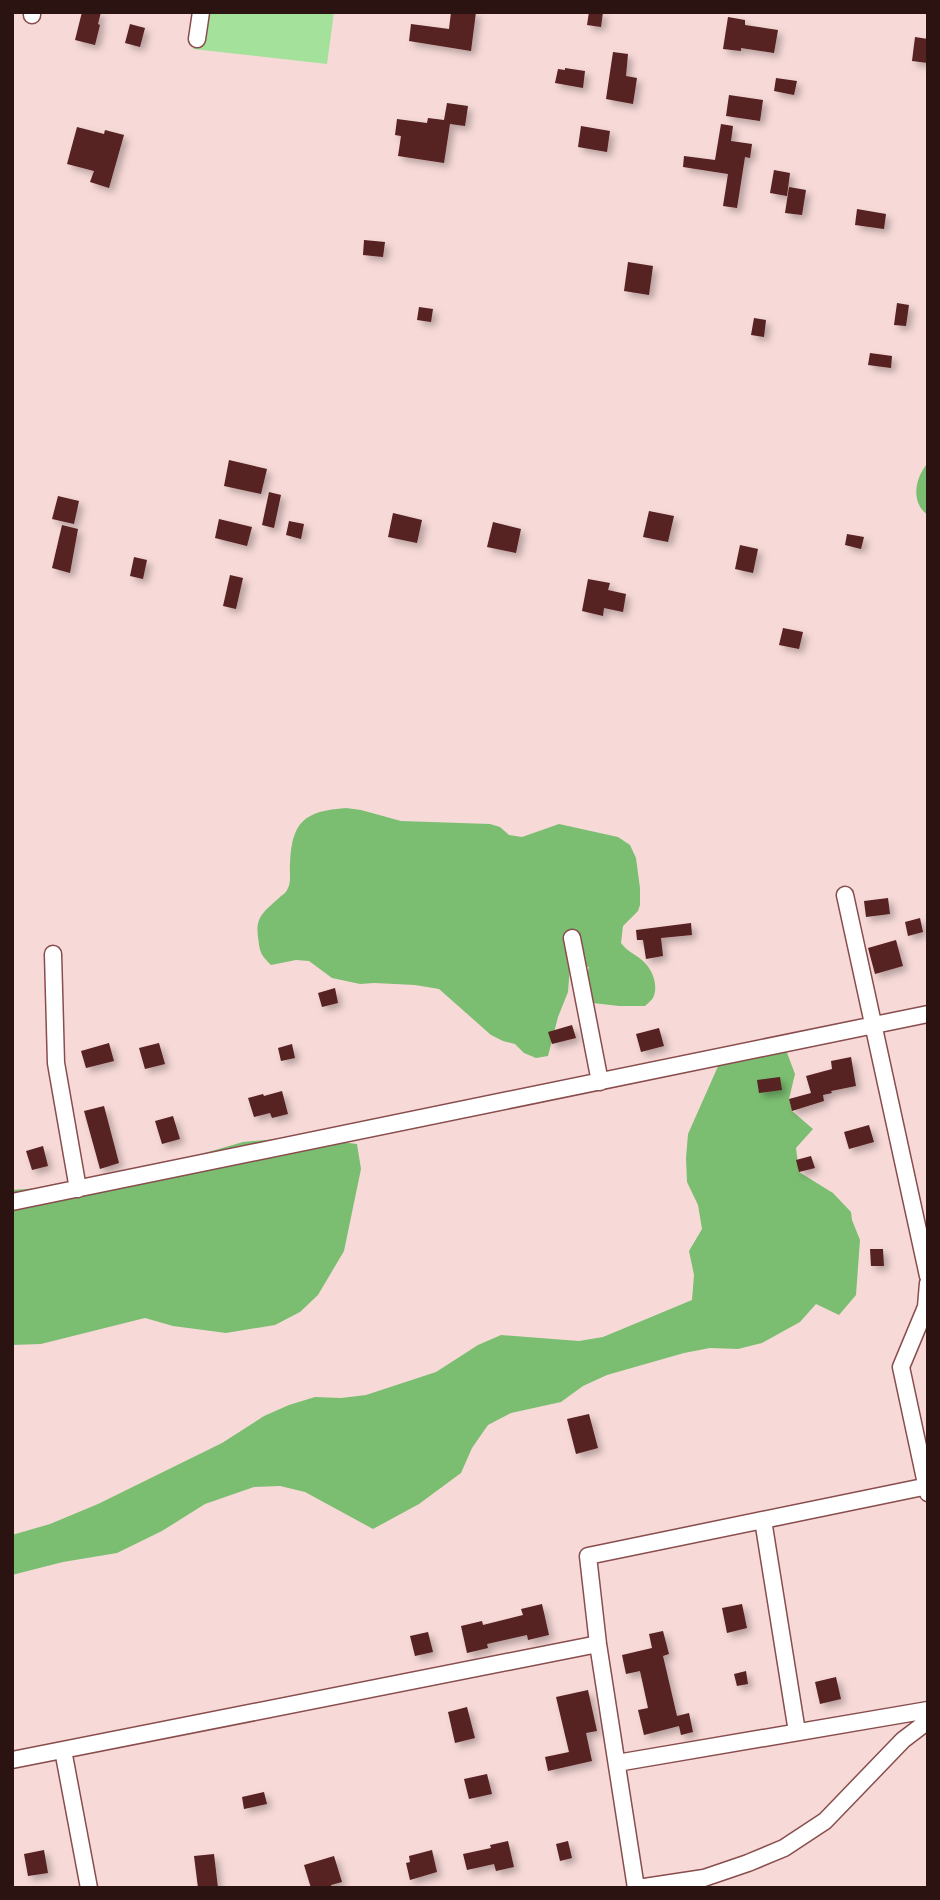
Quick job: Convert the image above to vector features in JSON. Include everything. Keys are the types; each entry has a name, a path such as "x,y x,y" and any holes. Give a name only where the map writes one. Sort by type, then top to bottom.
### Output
{"street":[{"path":"197,39 201,12"},
{"path":"845,895 928,1276"},
{"path":"572,938 600,1082"},
{"path":"53,954 56,1063 78,1189"},
{"path":"12,1202 928,1014"},
{"path":"928,1283 927,1307 901,1367 927,1489 588,1556 598,1644 637,1888 704,1878 784,1848 825,1821 903,1740 928,1721"},
{"path":"764,1520 797,1732"},
{"path":"12,1760 598,1644"},
{"path":"617,1763 928,1710"},
{"path":"63,1750 89,1888"}],"green space":[{"path":"198,12 334,12 327,64 193,49"},
{"path":"928,463 928,515 919,504 916,490 920,475"},
{"path":"346,808 401,821 490,824 500,827 509,835 522,837 559,824 618,837 630,845 636,858 640,888 638,911 623,926 621,943 649,968 655,983 653,998 645,1006 593,1003 586,985 589,967 570,966 568,992 548,1056 536,1058 524,1053 515,1044 491,1035 439,989 415,985 360,984 332,978 309,961 296,960 271,965 260,950 258,924 262,914 289,887 291,849 298,828 310,816"},
{"path":"786,1050 795,1074 789,1099 792,1111 813,1129 796,1148 799,1172 833,1193 851,1212 860,1240 856,1295 839,1315 816,1304 800,1322 762,1343 738,1349 710,1348 684,1353 607,1375 583,1386 561,1402 511,1413 488,1425 472,1448 461,1473 419,1504 373,1529 305,1492 280,1486 254,1487 205,1504 162,1531 117,1553 63,1562 12,1575 12,1535 50,1524 98,1504 222,1443 264,1416 289,1405 315,1397 366,1395 436,1372 478,1345 501,1335 579,1341 603,1337 692,1300 694,1275 689,1251 702,1229 698,1205 687,1182 688,1134 719,1064"},
{"path":"299,1137 357,1144 361,1169 344,1251 318,1295 300,1312 275,1325 226,1333 173,1326 145,1318 41,1344 12,1345 12,1190 97,1184 243,1142"}],"building":[{"path":"82,12 101,12 95,45 75,40"},
{"path":"451,12 476,12 471,51 409,41 411,24 449,29"},
{"path":"589,12 603,12 601,27 587,25"},
{"path":"728,17 745,20 745,25 778,30 774,53 741,48 741,51 723,49"},
{"path":"130,24 145,28 140,47 125,43"},
{"path":"915,37 928,39 928,63 912,61"},
{"path":"613,52 628,54 626,76 637,78 633,104 606,99"},
{"path":"558,69 585,71 583,88 555,83"},
{"path":"776,78 797,81 794,95 774,91"},
{"path":"729,95 763,100 760,121 726,116"},
{"path":"447,103 468,106 465,126 450,124 444,163 398,156 401,136 395,135 397,119 427,123 428,118 444,120"},
{"path":"721,124 733,126 731,141 752,144 750,158 745,157 737,208 723,206 728,174 683,167 684,156 715,160"},
{"path":"581,126 610,131 607,152 578,147"},
{"path":"77,127 104,134 105,130 124,135 109,188 90,182 94,171 67,164"},
{"path":"774,170 790,173 787,196 770,193"},
{"path":"789,187 806,190 802,215 785,213"},
{"path":"857,209 886,214 884,229 855,225"},
{"path":"364,240 385,242 383,257 363,255"},
{"path":"628,262 653,266 649,295 624,291"},
{"path":"897,303 909,305 906,326 894,325"},
{"path":"419,307 433,309 431,322 417,320"},
{"path":"754,318 766,320 764,337 751,335"},
{"path":"870,353 892,356 891,368 868,365"},
{"path":"229,460 267,469 261,494 224,486"},
{"path":"269,492 281,495 274,528 262,525"},
{"path":"58,496 79,501 74,524 52,519"},
{"path":"649,511 674,516 668,542 643,537"},
{"path":"393,513 422,520 417,543 388,537"},
{"path":"219,519 252,527 247,546 215,538"},
{"path":"289,521 304,524 301,539 286,535"},
{"path":"493,522 521,529 516,553 487,547"},
{"path":"62,525 78,529 70,573 52,568"},
{"path":"847,534 864,537 861,549 845,545"},
{"path":"740,545 758,549 753,573 735,569"},
{"path":"134,557 147,560 143,579 130,576"},
{"path":"230,575 243,578 236,609 223,606"},
{"path":"588,579 610,583 608,590 626,594 623,612 604,608 603,616 582,611"},
{"path":"783,628 803,632 799,649 779,645"},
{"path":"888,898 890,914 866,917 864,901"},
{"path":"920,918 923,932 908,936 905,922"},
{"path":"691,923 692,935 661,938 663,956 646,959 643,940 637,940 636,930"},
{"path":"896,940 903,966 875,974 868,948"},
{"path":"335,988 338,1003 322,1007 318,993"},
{"path":"572,1025 576,1038 552,1044 548,1032"},
{"path":"659,1028 664,1046 641,1052 636,1034"},
{"path":"109,1043 114,1061 86,1068 81,1051"},
{"path":"159,1043 165,1064 145,1069 139,1048"},
{"path":"292,1044 295,1058 281,1061 278,1048"},
{"path":"851,1057 856,1086 831,1091 832,1093 823,1095 824,1101 792,1111 789,1099 811,1093 806,1076 832,1069 831,1061"},
{"path":"780,1077 782,1090 759,1093 757,1080"},
{"path":"282,1091 288,1114 272,1118 270,1113 254,1117 248,1098"},
{"path":"104,1106 119,1163 100,1169 84,1111"},
{"path":"173,1116 180,1139 162,1144 155,1121"},
{"path":"869,1125 874,1142 849,1149 844,1132"},
{"path":"43,1146 48,1166 32,1170 26,1151"},
{"path":"811,1156 815,1168 799,1172 796,1160"},
{"path":"870,1249 883,1249 884,1266 871,1266"},
{"path":"589,1414 598,1448 576,1454 567,1419"},
{"path":"542,1604 549,1635 528,1640 527,1635 487,1644 488,1648 467,1653 461,1626 482,1621 483,1625 523,1615 521,1609"},
{"path":"742,1604 747,1628 727,1633 722,1608"},
{"path":"663,1631 669,1654 663,1656 677,1716 689,1713 693,1732 681,1735 679,1726 644,1735 638,1710 648,1708 640,1671 626,1674 622,1655 652,1648 649,1634"},
{"path":"428,1632 433,1652 415,1656 410,1636"},
{"path":"746,1671 748,1684 737,1686 734,1674"},
{"path":"836,1677 841,1699 820,1704 815,1682"},
{"path":"588,1690 597,1731 586,1733 592,1761 548,1771 545,1757 569,1752 556,1697"},
{"path":"467,1707 475,1738 455,1743 448,1712"},
{"path":"487,1774 492,1794 469,1799 464,1779"},
{"path":"264,1792 267,1804 244,1809 242,1797"},
{"path":"508,1841 514,1867 496,1871 494,1864 467,1870 463,1854"},
{"path":"568,1841 572,1858 560,1861 556,1844"},
{"path":"44,1850 48,1873 28,1876 24,1854"},
{"path":"432,1850 437,1872 410,1880 406,1863 410,1862 409,1856"},
{"path":"214,1854 218,1888 198,1888 194,1856"},
{"path":"334,1856 342,1882 331,1885 332,1888 311,1888 304,1865"}]}
